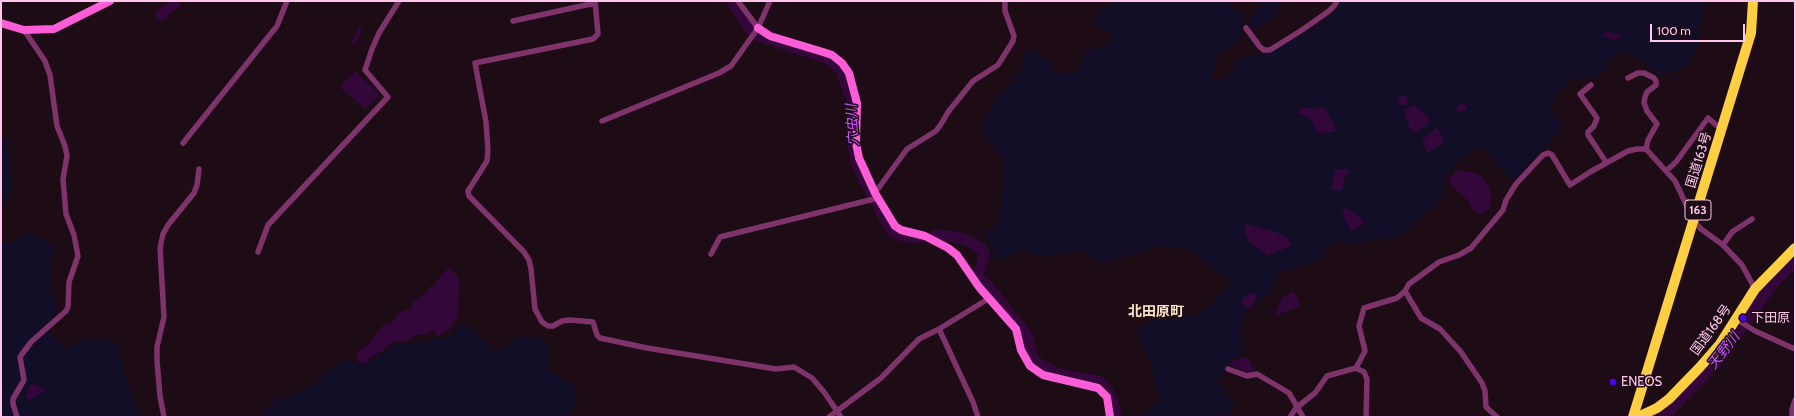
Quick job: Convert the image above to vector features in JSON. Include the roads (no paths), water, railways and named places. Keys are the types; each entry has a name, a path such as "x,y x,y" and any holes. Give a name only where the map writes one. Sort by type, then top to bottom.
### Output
{"highway":[{"name":"国道163号","path":"1633,417 1751,34 1754,12 1753,1"},
{"name":"国道168号","path":"1638,417 1657,408 1691,376 1720,344 1738,321 1755,289 1795,248"}],"street":[{"path":"1,23 24,30 45,30 62,26 110,1"},
{"path":"183,143 277,26 286,1"},
{"path":"258,252 268,225 388,97 364,70 379,33 399,1"},
{"path":"738,1 758,28 770,36 832,55 847,69 857,103 856,143 859,158 877,196 895,226 901,230 925,236 948,248 957,255 988,298 1016,329 1021,350 1030,366 1043,375 1098,388 1107,398 1110,417"},
{"path":"602,121 719,73 731,66 758,28 770,1"},
{"path":"711,254 720,237 877,196 907,149 936,130 948,112 973,81 998,65 1013,41 1014,36 1005,11 1005,1"},
{"path":"1246,28 1260,47 1264,50 1270,50 1302,30 1328,11 1337,1"},
{"path":"513,21 595,2 598,34 593,39 475,63 486,122 488,151 487,161 468,191 469,196 524,252 531,269 535,309 542,322 548,326 553,326 562,321 570,320 593,322 597,335 600,338 647,348 776,369 794,367 812,378 841,417"},
{"path":"17,417 13,399 24,380 20,357 31,342 66,311 68,307 69,282 78,256 74,236 66,214 66,199 63,178 67,156 66,146 56,126 50,75 45,61 24,30"},
{"path":"1628,78 1644,73 1654,78 1656,81 1656,85 1647,92 1644,103 1647,111 1657,124 1648,140 1646,149"},
{"path":"1591,85 1580,94 1597,118 1594,126 1588,132 1588,135 1606,162"},
{"path":"1666,171 1676,162 1708,118 1722,130"},
{"path":"1356,368 1365,351 1359,326 1364,308 1397,298 1405,292 1409,284 1439,262 1471,248 1503,210 1506,200 1516,184 1543,155 1548,153 1552,155 1570,185 1606,162 1628,151 1646,149 1666,171 1680,190 1694,221 1701,229 1723,245 1742,265 1755,289"},
{"path":"164,417 160,396 157,361 157,346 164,317 163,266 160,248 163,234 168,225 194,193 197,185 199,169"},
{"path":"1723,245 1732,232 1752,219"},
{"path":"1405,292 1421,318 1440,329 1461,352 1482,383 1485,391 1486,407 1498,417"},
{"path":"829,417 881,378 919,339 939,329 988,298"},
{"path":"1738,321 1755,331 1795,349"},
{"path":"939,329 973,402 978,417"},
{"path":"1290,417 1296,408 1315,393 1327,376 1356,368 1364,372 1367,379 1368,391 1366,417"},
{"path":"1228,369 1247,376 1257,374 1289,393 1296,408 1303,417"},
{"path":"1792,417 1792,409 1795,400"}],"waterway":[{"name":"穴虫川","path":"161,15 175,3 174,1"},
{"name":"穴虫川","path":"732,1 750,29 761,37 826,58 840,69 853,102 852,143 857,164 865,182 893,232 903,236 919,238"},
{"name":"穴虫川","path":"935,235 957,237 982,249 984,255 978,276 989,287 1027,335 1033,359 1044,367 1063,375 1099,381 1106,388 1113,400 1116,417"},
{"name":"天野川","path":"1663,417 1717,362 1774,282 1795,262"}],"place":[{"name":"下田原","path":"1743,318"},
{"name":"ENEOS","path":"1613,382"}],"district":[{"name":"北田原町","path":"1156,312"}]}
